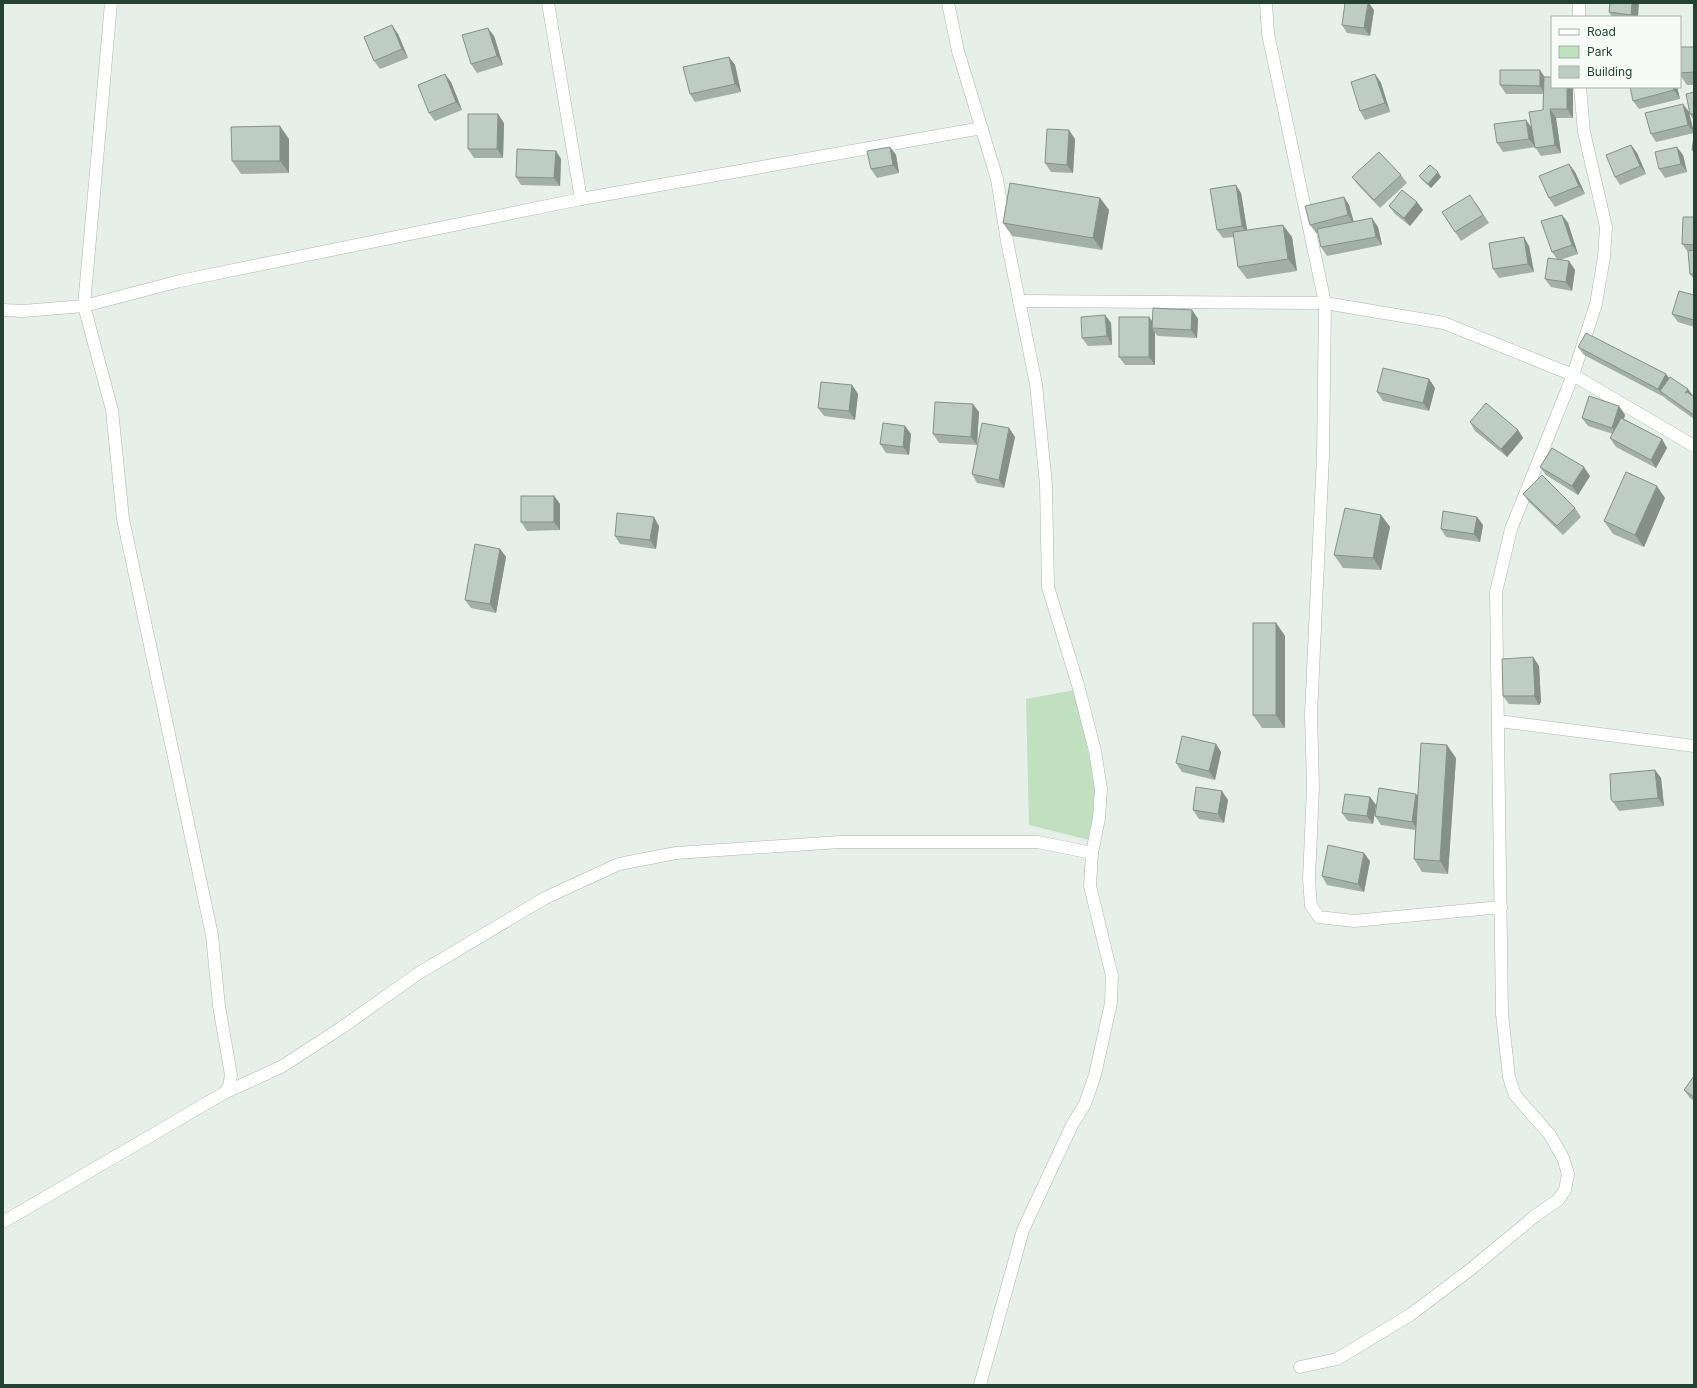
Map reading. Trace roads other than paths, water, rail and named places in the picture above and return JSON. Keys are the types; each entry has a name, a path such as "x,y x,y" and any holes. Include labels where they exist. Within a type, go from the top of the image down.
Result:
{"street":[{"path":"111,3 84,306 112,410 123,519 212,935 219,1006 231,1075 229,1086 224,1093"},
{"path":"548,3 581,199"},
{"path":"948,3 958,51 997,179 1007,241 1036,384 1046,485 1048,587 1078,685 1095,751 1101,789 1099,818 1092,853 1090,886 1112,976 1111,1003 1095,1075 1085,1104 1072,1125 1024,1230 980,1385"},
{"path":"1266,3 1268,34 1325,303 1323,454 1314,616 1311,714 1313,787 1308,879 1311,906 1319,917 1354,921 1501,907"},
{"path":"1579,3 1579,16"},
{"path":"1300,1367 1337,1359 1410,1315 1471,1269 1535,1216 1558,1200 1565,1190 1568,1174 1563,1158 1550,1135 1515,1095 1509,1077 1502,1014 1496,592 1511,529 1573,375 1596,304 1604,257 1606,227 1584,132 1580,88"},
{"path":"3,310 22,311 84,306 180,281 581,199 982,128"},
{"path":"1019,301 1325,303 1444,323 1573,375 1694,446"},
{"path":"1499,721 1694,746"},
{"path":"3,1222 224,1093 281,1067 341,1028 419,973 545,898 619,864 676,853 840,842 1038,842 1092,853"}]}
